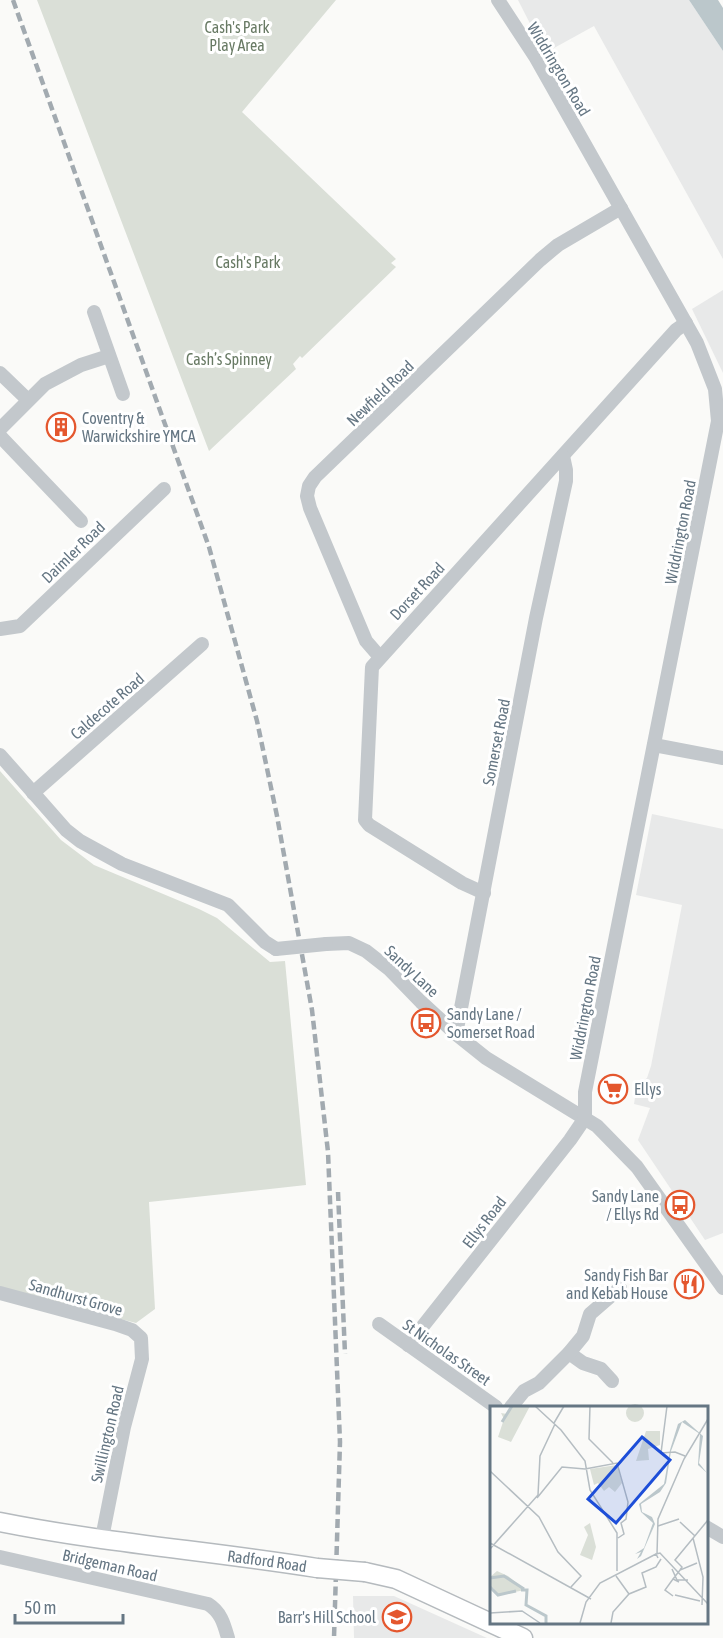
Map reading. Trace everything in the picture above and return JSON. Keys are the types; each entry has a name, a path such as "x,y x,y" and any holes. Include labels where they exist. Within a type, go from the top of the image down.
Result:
{"main road":[{"name":"Radford Road","path":"0,1522 60,1534 317,1568 365,1572 396,1579 490,1623"},
{"name":"Radford Road","path":"491,1623 523,1638"}],"street":[{"name":"Widdrington Road","path":"498,0 536,58 686,323 704,359 716,396 718,421 717,462 654,745 585,1092 585,1118"},
{"name":"Newfield Road","path":"379,656 366,641 310,508 307,496 309,486 315,477 540,260 558,245 621,208"},
{"path":"94,312 123,394"},
{"name":"Dorset Road","path":"483,893 418,857 369,825 365,820 372,666 676,330 686,323"},
{"path":"0,429 45,384 58,376 109,356"},
{"path":"0,373 28,400"},
{"path":"0,436 81,521"},
{"name":"Somerset Road","path":"456,1034 536,618 566,481 563,456"},
{"name":"Daimler Road","path":"0,629 20,626 164,489"},
{"name":"Caldecote Road","path":"33,793 202,644"},
{"path":"654,745 723,758"},
{"name":"Sandy Lane","path":"0,755 66,830 80,841 122,864 228,905 276,950 349,943 366,951 389,969 456,1034 486,1058 597,1126 637,1167 723,1288"},
{"name":"Ellys Road","path":"408,1345 585,1118"},
{"path":"512,1406 524,1391 538,1383 569,1353 583,1336 591,1314 620,1288"},
{"name":"Sandhurst Grove","path":"0,1293 115,1324 132,1330 141,1338"},
{"name":"St Nicholas Street","path":"379,1323 495,1406"},
{"name":"Swillington Road","path":"102,1538 124,1427 142,1359 141,1338"},
{"path":"569,1353 583,1363 601,1369 612,1381"},
{"path":"708,1528 723,1537"},
{"name":"Bridgeman Road","path":"0,1557 208,1604 220,1615 228,1638"}],"shaded area":[{"path":"518,0 689,0 723,51 723,259 594,26 545,53"},
{"path":"689,0 718,0 723,8 723,51"},
{"path":"723,290 723,373 692,309"},
{"path":"652,814 723,829 723,1233 705,1240 638,1140 650,1108 634,1104 637,1085 647,1078 651,1066 682,905 636,895"},
{"name":"Barr's Hill School","path":"353,1596 394,1596 487,1638 354,1638"}],"green space":[{"name":"Cash's Park","path":"37,0 336,0 242,112 396,259 391,263 396,267 302,358 300,356 293,364 296,369 209,451"},
{"path":"0,771 61,840 94,865 217,918 270,962 285,961 306,1185 149,1202 155,1309 136,1323 0,1288"}],"railway":[{"path":"13,0 209,547 257,721 277,816 312,1010 328,1152 340,1442 334,1638"},
{"path":"338,1192 345,1354"}],"place":[{"name":"Coventry & Warwickshire YMCA","path":"61,427"},
{"name":"Sandy Lane / Somerset Road","path":"426,1023"},
{"name":"Ellys","path":"613,1089"},
{"name":"Sandy Lane / Ellys Rd","path":"680,1205"},
{"name":"Sandy Fish Bar and Kebab House","path":"689,1284"},
{"name":"Barr's Hill School","path":"397,1617"}],"park label":[{"name":"Cash's Park Play Area","path":"237,36"},
{"name":"Cash’s Spinney","path":"229,359"}]}
